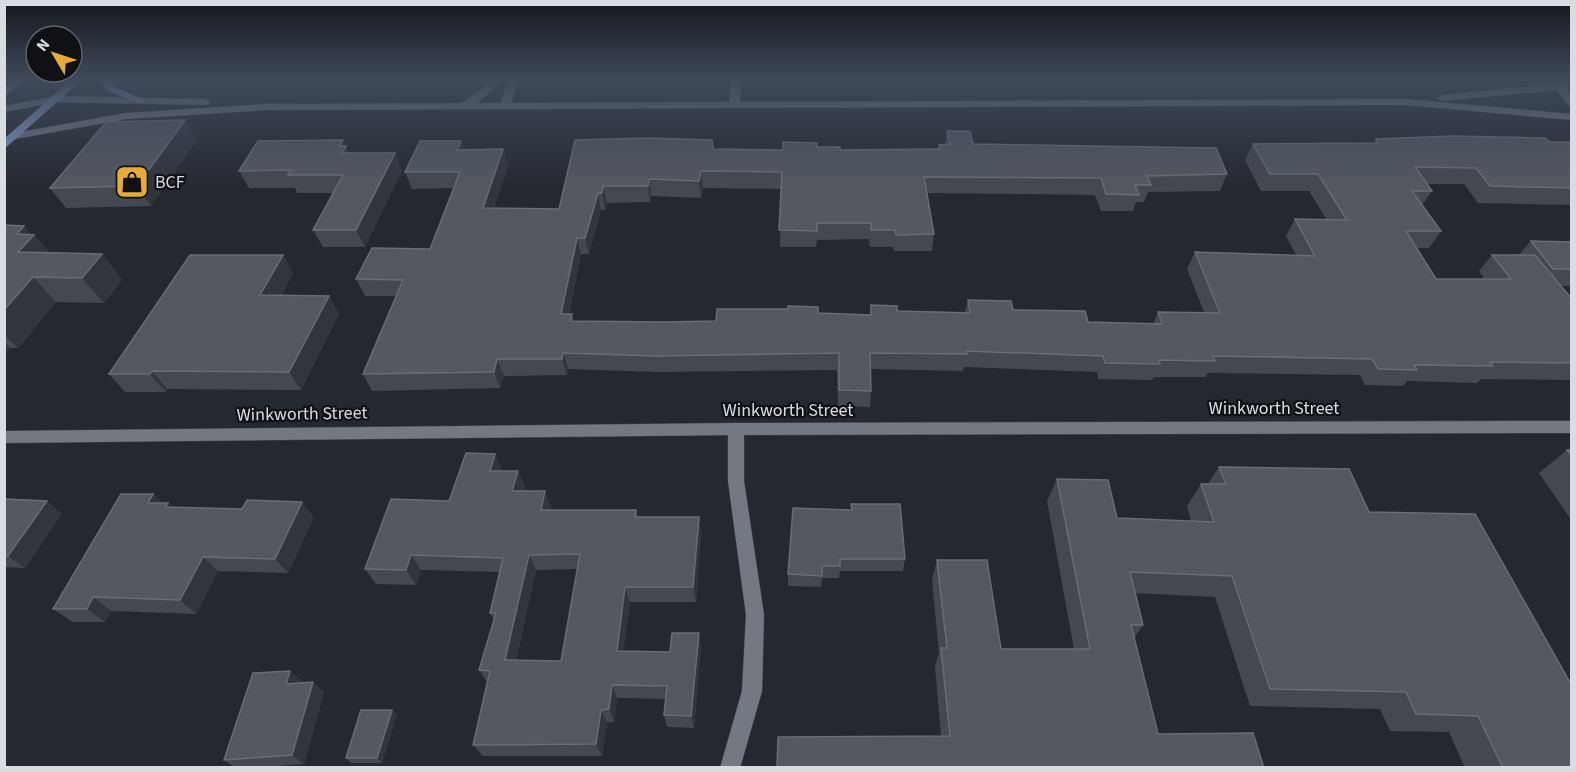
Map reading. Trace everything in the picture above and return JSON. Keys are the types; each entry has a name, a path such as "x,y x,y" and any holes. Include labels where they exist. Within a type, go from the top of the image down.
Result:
{"main road":[{"path":"4,146 38,115"}],"street":[{"path":"15,136 141,115"},
{"path":"1550,115 1572,117"},
{"name":"Winkworth Street","path":"4,437 736,429 1572,427"},
{"path":"730,768 752,691 756,615 736,481 736,429"}],"building":[{"path":"185,120 137,186 50,188 106,122"},
{"path":"947,131 970,131 973,144 1216,148 1227,174 1147,176 1151,185 1135,185 1139,195 1106,194 1101,178 924,177 934,234 896,235 895,230 871,230 871,223 817,223 817,231 779,230 782,172 701,171 699,181 649,179 648,186 603,186 602,193 598,193 585,238 577,238 561,314 572,314 570,321 664,322 716,321 717,309 788,309 788,306 818,307 818,313 871,315 871,305 897,306 897,311 970,313 968,300 1011,301 1013,310 1085,311 1088,322 1162,324 1158,312 1220,313 1195,252 1315,256 1295,219 1347,220 1318,174 1270,174 1253,144 1378,143 1376,139 1452,136 1545,138 1550,142 1572,142 1572,188 1490,186 1476,168 1415,167 1432,191 1412,191 1441,231 1406,231 1436,279 1511,279 1492,255 1535,255 1572,299 1572,363 1490,362 1493,366 1414,365 1417,370 1378,369 1372,359 1213,356 1215,361 1159,360 1160,364 1105,363 1103,356 966,351 967,354 870,353 871,391 839,390 839,353 655,356 563,353 562,359 497,359 494,372 363,374 403,280 356,279 372,248 430,249 460,172 405,172 420,141 461,141 457,150 503,149 483,208 559,209 575,140 648,138 712,140 713,149 783,150 783,142 817,143 817,147 840,147 840,150 940,149 939,145 950,144"},
{"path":"343,140 339,146 346,146 342,153 395,153 356,230 313,230 343,175 288,175 291,170 239,171 258,141"},
{"path":"4,225 24,226 17,234 34,235 18,252 102,254 82,278 33,277 4,310"},
{"path":"1531,241 1572,242 1572,269 1553,269"},
{"path":"190,255 283,255 260,295 329,296 289,372 152,371 150,374 109,374"},
{"path":"466,453 495,454 490,471 518,471 512,491 545,491 541,510 636,510 635,517 699,517 693,587 625,587 617,651 670,652 672,633 699,633 691,716 664,715 667,686 612,685 609,709 601,710 596,744 473,745 490,671 479,670 496,613 490,613 503,558 411,555 406,570 365,569 391,499 449,501","holes":["580,554 561,661 505,660 529,555"]},
{"path":"1219,467 1349,469 1369,512 1475,514 1572,686 1572,768 1503,768 1478,716 1416,714 1406,692 1270,689 1232,576 1130,572 1143,625 1131,625 1158,734 1253,733 1264,768 777,768 778,737 950,736 941,648 947,648 937,560 987,560 1001,649 1090,649 1057,479 1108,480 1117,518 1214,522 1201,484 1226,484"},
{"path":"121,494 153,494 148,503 168,503 165,507 242,509 247,500 302,502 275,559 203,557 180,600 93,597 87,609 53,609"},
{"path":"4,499 47,501 8,556 4,555"},
{"path":"851,504 900,504 905,559 840,559 840,566 822,566 822,576 788,574 793,508 852,510"},
{"path":"290,671 286,684 313,682 292,755 224,760 253,673"},
{"path":"361,710 392,710 377,758 346,758"}],"place":[{"name":"BCF","path":"132,182"}]}
